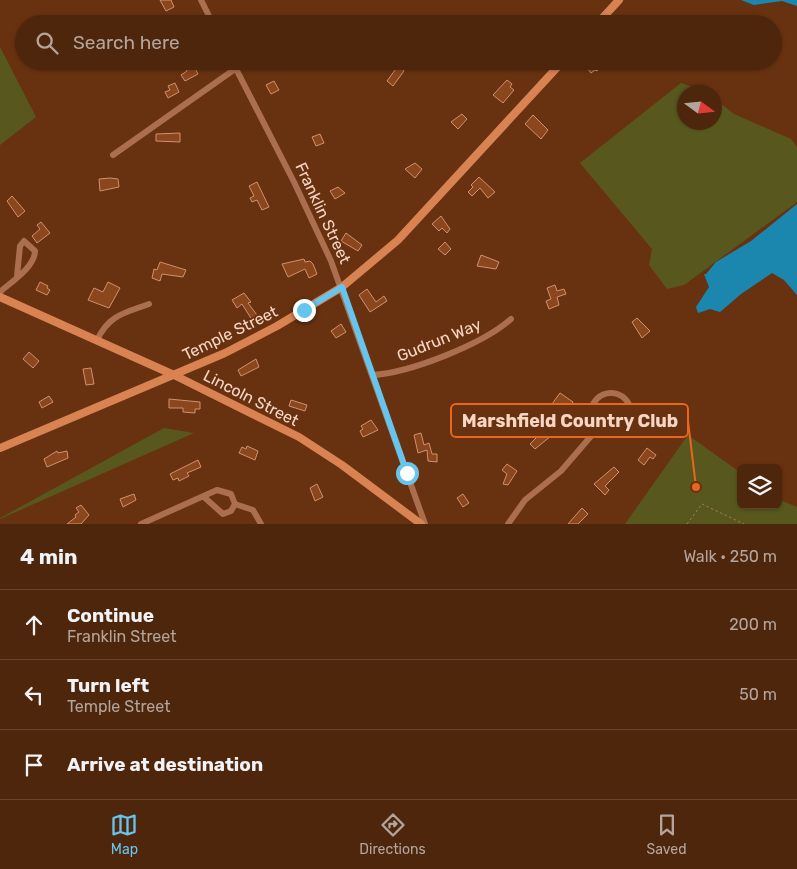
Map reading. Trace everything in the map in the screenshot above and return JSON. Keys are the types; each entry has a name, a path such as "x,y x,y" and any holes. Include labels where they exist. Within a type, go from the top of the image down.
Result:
{"main road":[{"path":"605,15 618,0"},
{"name":"Temple Street","path":"0,448 238,347 342,287 398,240 555,70"},
{"name":"Lincoln Street","path":"0,297 174,375 310,444 363,480 421,524"}],"street":[{"path":"201,0 208,15"},
{"path":"113,155 234,70"},
{"name":"Franklin Street","path":"236,70 294,182 342,287 425,524"},
{"path":"0,292 17,276 35,257 35,251 24,241 20,246 17,276"},
{"path":"97,340 104,326 113,319 149,304"},
{"name":"Gudrun Way","path":"372,375 399,371 447,353 490,335 511,319"},
{"path":"609,393 623,397 628,403 631,412 625,427 610,433 598,428 592,417 592,408 596,401 609,393"},
{"path":"508,524 525,500 561,471 598,428"},
{"path":"140,524 217,490 225,491 234,497 235,504 230,511 223,514 204,497"},
{"path":"235,504 253,510 261,524"}],"path":[{"path":"687,524 702,504 744,524"}],"shaded area":[{"path":"0,47 36,117 0,145"},
{"path":"677,86 677,130 722,130 722,105 734,114 791,139 797,147 797,202 684,285 667,289 649,265 652,249 580,163"},
{"path":"164,428 194,433 0,519 0,518"},
{"path":"688,435 737,470 737,509 782,509 782,501 797,507 797,524 625,524"}],"water":[{"path":"741,0 797,0 797,6 782,1 754,5"},
{"path":"797,204 797,295 784,280 772,273 741,294 720,312 710,309 698,313 696,307 709,287 704,274 716,262 751,241"}],"building":[{"path":"160,0 171,0 174,7 166,11"},
{"path":"196,70 198,74 185,81 181,75 187,71"},
{"path":"395,70 404,71 393,86 387,81"},
{"path":"507,80 512,84 510,87 514,90 503,103 493,95"},
{"path":"274,81 279,90 271,94 266,85"},
{"path":"175,83 179,92 168,98 165,92 170,90 168,86"},
{"path":"462,114 467,119 458,129 451,122"},
{"path":"533,115 548,130 541,139 525,124"},
{"path":"180,133 180,142 156,141 156,134"},
{"path":"320,134 324,143 316,146 312,137"},
{"path":"415,163 422,169 415,178 405,169"},
{"path":"479,177 495,192 488,198 480,188 472,196 468,192 473,187 471,185"},
{"path":"99,179 118,179 119,187 100,191"},
{"path":"257,182 269,207 262,210 257,200 252,202 250,198 254,196 249,186"},
{"path":"338,187 345,193 335,199 330,191"},
{"path":"12,196 25,211 18,217 7,201"},
{"path":"441,216 450,229 447,233 442,228 439,231 432,224"},
{"path":"41,222 50,233 37,243 32,236 40,229 37,225"},
{"path":"346,233 362,245 358,251 341,241"},
{"path":"445,242 451,249 445,255 438,249"},
{"path":"481,255 499,262 496,269 477,266"},
{"path":"304,259 305,262 310,261 313,264 317,274 309,278 305,269 288,277 282,264"},
{"path":"160,262 186,270 183,277 162,274 160,281 152,278 154,269 157,270"},
{"path":"40,282 48,286 47,288 50,290 47,295 36,290"},
{"path":"108,282 120,288 109,308 88,300 94,288 103,292"},
{"path":"555,285 557,291 564,289 566,294 557,297 559,305 549,309 546,301 551,299 547,288"},
{"path":"367,289 376,302 384,296 387,301 370,312 359,295"},
{"path":"244,293 251,302 248,303 260,319 254,323 242,304 237,308 232,300"},
{"path":"637,318 650,331 642,338 632,322"},
{"path":"341,324 346,332 336,338 331,331"},
{"path":"29,352 39,361 33,368 23,359"},
{"path":"256,359 259,367 241,376 238,370"},
{"path":"91,368 94,384 86,385 83,369"},
{"path":"560,393 573,402 566,413 552,404"},
{"path":"49,396 53,402 42,408 39,402"},
{"path":"169,399 200,402 200,409 195,409 195,413 183,412 183,408 169,408"},
{"path":"291,400 307,405 305,411 289,406"},
{"path":"371,420 378,430 363,437 360,431 363,429 361,426"},
{"path":"548,422 554,429 549,434 551,436 535,449 530,444 545,429 543,427"},
{"path":"421,433 424,445 429,443 432,454 437,454 437,462 428,461 427,450 418,453 414,435"},
{"path":"247,446 258,451 255,460 239,453 242,447 246,449"},
{"path":"647,448 656,455 653,459 650,457 644,465 638,460"},
{"path":"57,451 58,453 67,451 68,458 47,467 44,459"},
{"path":"198,460 201,467 187,473 189,476 179,481 178,478 173,480 170,474"},
{"path":"507,464 517,471 508,485 503,484 507,474 502,470"},
{"path":"614,467 619,472 605,486 609,490 605,495 594,484"},
{"path":"317,484 323,497 315,501 310,488"},
{"path":"134,494 136,500 123,507 120,499"},
{"path":"463,494 469,503 463,507 457,498"},
{"path":"81,505 89,515 81,524 67,524 76,517 75,515 79,512 76,508"},
{"path":"582,508 588,514 578,524 568,524"}],"place":[{"name":"Marshfield Country Club","path":"696,487"}],"route":[{"path":"304,310 342,287 407,473"}]}
